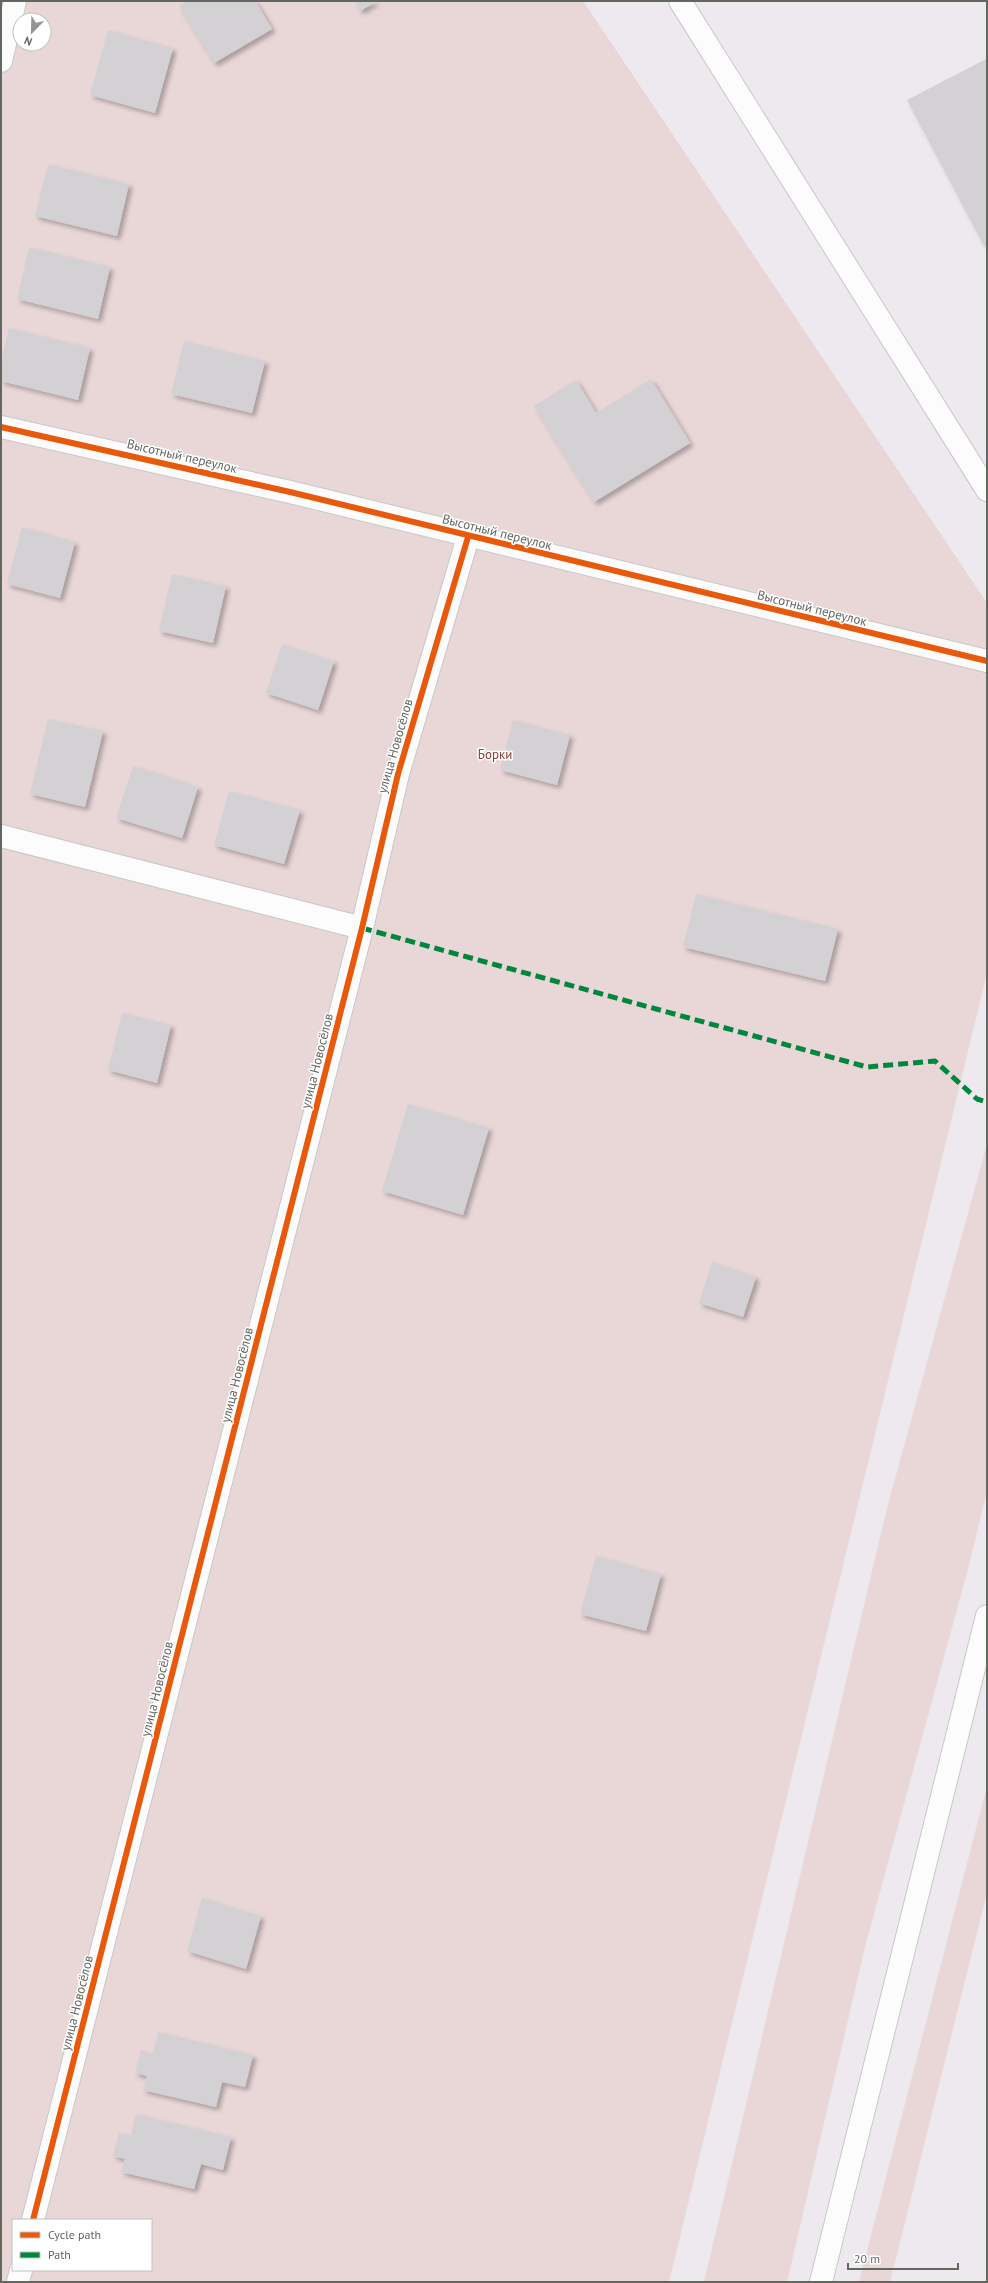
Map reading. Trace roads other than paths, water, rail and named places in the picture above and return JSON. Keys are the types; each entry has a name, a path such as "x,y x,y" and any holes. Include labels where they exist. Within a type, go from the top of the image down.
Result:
{"street":[{"path":"1,61 15,1"},
{"path":"680,1 987,490"},
{"name":"Высотный переулок","path":"1,427 290,492 468,537 987,661"},
{"name":"улица Новосёлов","path":"33,2219 362,928 398,774 468,537"},
{"path":"1,836 362,928"},
{"path":"821,2282 987,1616"},
{"path":"18,2282 21,2271"}],"park label":[{"name":"Борки","path":"495,754"}]}
